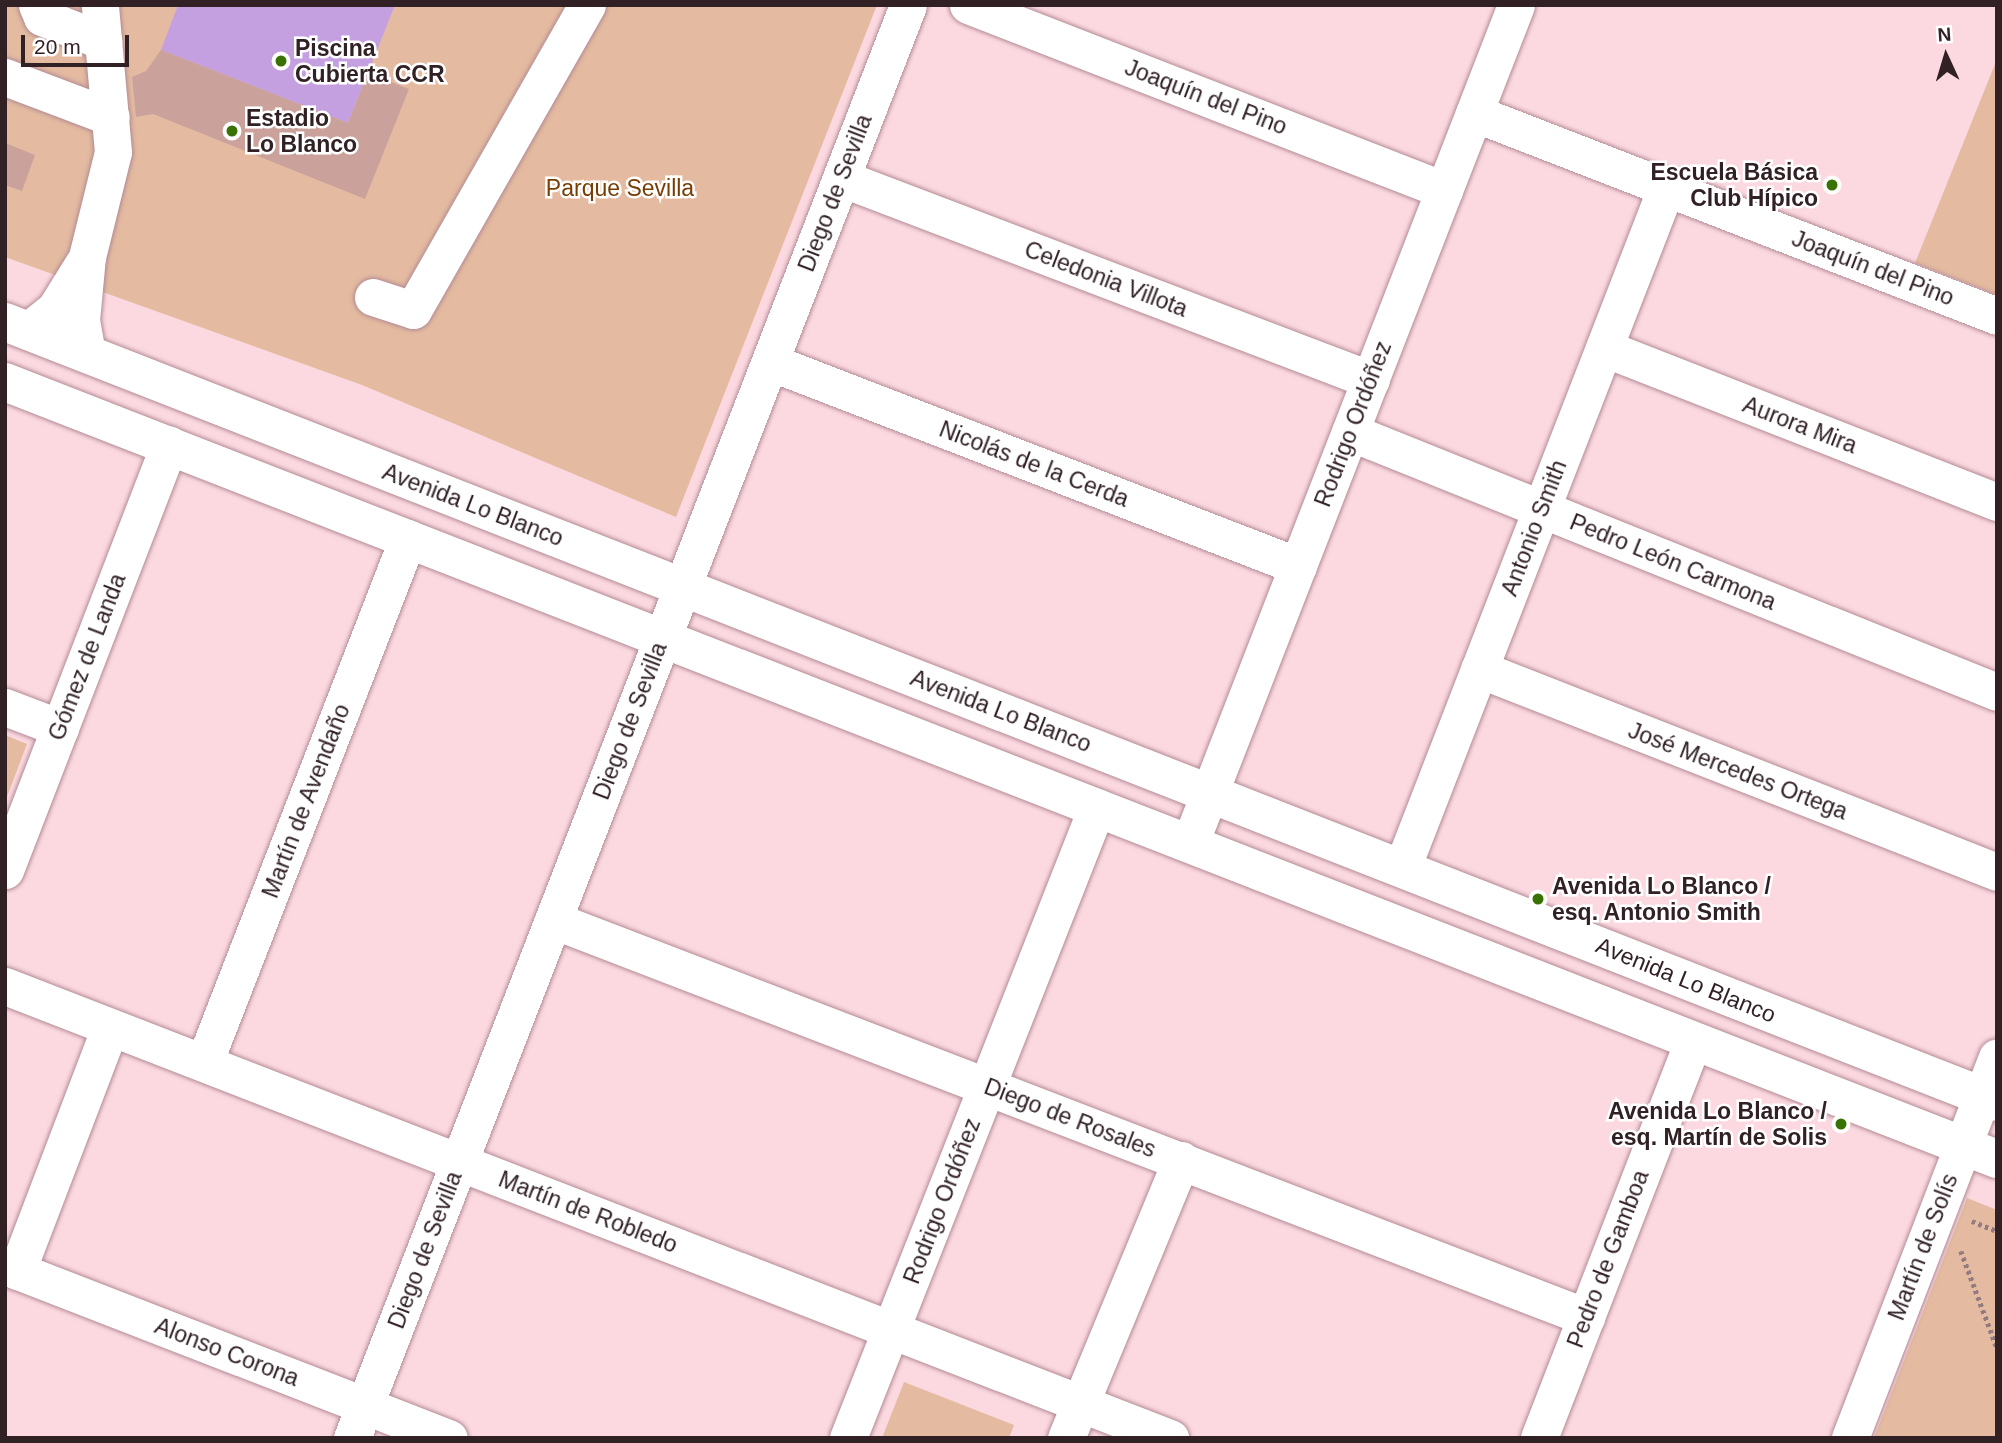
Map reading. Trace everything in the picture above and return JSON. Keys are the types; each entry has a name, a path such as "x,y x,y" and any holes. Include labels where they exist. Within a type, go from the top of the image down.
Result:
{"main road":[{"name":"Avenida Lo Blanco","path":"17,326 1989,1099"},
{"path":"5,382 1980,1152"}],"street":[{"path":"37,5 41,17 103,41"},
{"path":"88,354 80,320 87,257 106,192 113,152 100,5"},
{"path":"373,297 413,310 587,5"},
{"name":"Diego de Sevilla","path":"359,1422 908,5"},
{"name":"Joaquín del Pino","path":"968,5 1444,190"},
{"name":"Rodrigo Ordóñez","path":"1190,844 1514,6"},
{"path":"5,76 111,117"},
{"name":"Joaquín del Pino","path":"1474,113 1997,316"},
{"name":"Celedonia Villota","path":"841,178 1371,380"},
{"name":"Antonio Smith","path":"1402,868 1666,188"},
{"path":"17,326 55,309 87,257"},
{"name":"Aurora Mira","path":"1604,348 1997,502"},
{"name":"Nicolás de la Cerda","path":"770,362 1298,566"},
{"name":"Pedro León Carmona","path":"1350,432 1997,692"},
{"name":"Gómez de Landa","path":"5,870 169,444"},
{"name":"Martín de Avendaño","path":"204,1063 408,538"},
{"name":"José Mercedes Ortega","path":"1479,669 1997,872"},
{"path":"5,707 60,728"},
{"name":"Rodrigo Ordóñez","path":"848,1438 1097,807"},
{"name":"Diego de Rosales","path":"553,920 1586,1317"},
{"name":"Martín de Robledo","path":"5,986 1170,1438"},
{"path":"11,1269 110,1027"},
{"name":"Pedro de Gamboa","path":"1539,1438 1693,1041"},
{"name":"Martín de Solís","path":"1850,1438 1980,1152 1997,1057"},
{"path":"1066,1438 1181,1160"},
{"name":"Alonso Corona","path":"11,1269 359,1422 449,1438"}],"path":[{"path":"1960,1248 1997,1348"}],"green space":[{"name":"Parque Sevilla","path":"5,5 877,5 676,517 362,385 5,257"},
{"path":"1997,59 1997,295 1915,263"},
{"path":"5,735 27,744 5,802"},
{"path":"1967,1198 1997,1210 1997,1438 1874,1438"},
{"path":"904,1382 1014,1425 1009,1438 882,1438"}],"shaded area":[{"name":"Piscina Cubierta CCR","path":"178,5 395,5 348,123 161,50"}],"building":[{"path":"161,50 348,123 368,73 409,89 365,199 153,114 136,117 132,77 146,71"},
{"path":"5,143 35,155 22,191 5,185"}],"place":[{"name":"Piscina Cubierta CCR","path":"281,61"},
{"name":"Estadio Lo Blanco","path":"232,131"},
{"name":"Escuela Básica Club Hípico","path":"1832,185"},
{"name":"Avenida Lo Blanco / esq. Antonio Smith","path":"1538,899"},
{"name":"Avenida Lo Blanco / esq. Martín de Solis","path":"1841,1124"}]}
